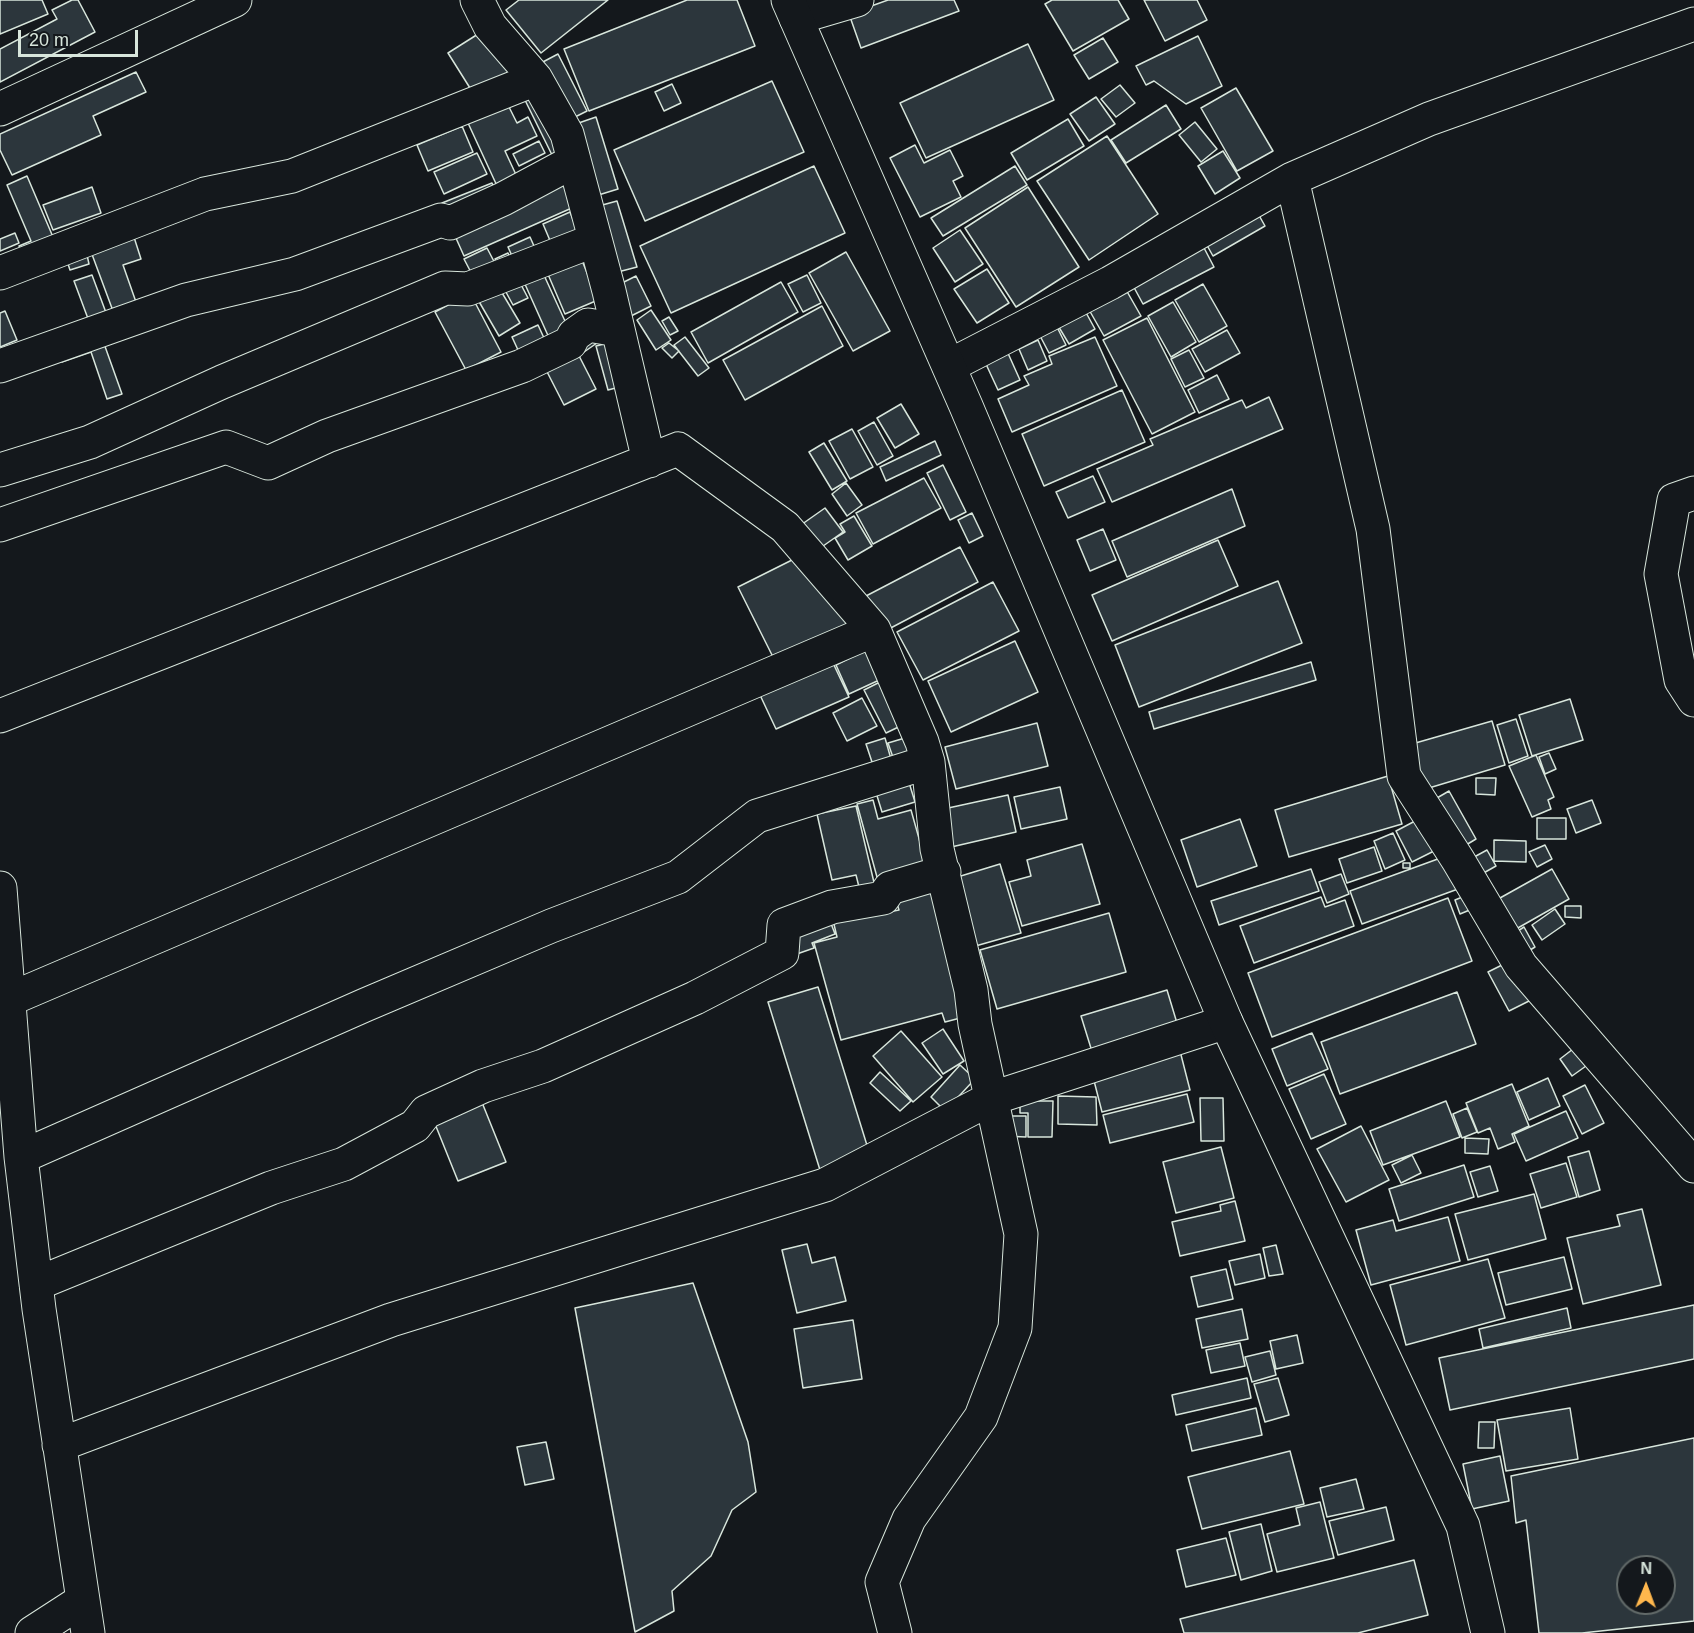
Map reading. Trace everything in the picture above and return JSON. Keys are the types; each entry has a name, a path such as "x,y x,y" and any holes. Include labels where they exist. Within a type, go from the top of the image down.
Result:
{"street":[{"path":"0,109 235,0"},
{"path":"477,0 490,26 536,79 567,134 649,461"},
{"path":"857,0 792,9 949,366 1226,1022 1463,1526 1488,1633"},
{"path":"949,366 1110,283 1292,179 1429,119 1694,24"},
{"path":"0,273 205,194 292,176 536,79"},
{"path":"0,366 186,300 295,274 441,220 450,224 574,161"},
{"path":"1292,179 1373,529 1404,776 1458,860 1521,966 1694,1166"},
{"path":"0,470 90,442 222,382 445,288 468,289 595,240"},
{"path":"0,525 226,447 268,463 327,436 522,366 570,344 574,335 588,325 618,330"},
{"path":"0,716 678,449 785,527 874,630 922,742 928,762 937,849 971,990 975,1024 990,1100 1021,1234 1015,1328 981,1417 909,1519 882,1582 895,1633"},
{"path":"1694,493 1674,500 1661,574 1681,680 1694,700"},
{"path":"8,999 874,630"},
{"path":"21,1157 365,1005 551,926 678,877 757,816 928,762"},
{"path":"36,1284 271,1188 344,1164 415,1126 426,1112 483,1086 543,1066 695,998 782,953 784,925 832,907 883,898 890,888 944,872"},
{"path":"0,888 8,999 8,1125 21,1157 36,1284 88,1633"},
{"path":"59,1445 391,1320 825,1185 990,1100 1226,1022"},
{"path":"32,1633 83,1600"}],"building":[{"path":"0,0 42,0 48,14 0,34"},
{"path":"72,0 78,0 95,32 0,82 0,49 57,19 52,10"},
{"path":"519,0 608,0 541,53 506,10"},
{"path":"687,0 737,0 755,46 589,111 564,49"},
{"path":"888,0 954,0 959,11 861,48 849,14"},
{"path":"1052,0 1118,0 1129,19 1073,51 1045,4"},
{"path":"1144,0 1197,0 1207,20 1165,41"},
{"path":"486,29 514,72 475,96 448,53"},
{"path":"1198,36 1222,86 1186,104 1154,81 1146,85 1136,66"},
{"path":"1103,38 1118,62 1089,79 1074,55"},
{"path":"1028,44 1054,100 926,158 900,103"},
{"path":"558,54 587,111 567,121 539,64"},
{"path":"136,72 146,92 93,116 101,135 12,175 0,150 0,134"},
{"path":"772,81 804,152 645,221 614,150"},
{"path":"672,84 681,103 664,111 655,92"},
{"path":"531,85 565,156 555,161 520,90"},
{"path":"1120,85 1135,103 1116,117 1101,99"},
{"path":"1236,88 1273,151 1237,171 1201,108"},
{"path":"1096,97 1115,124 1089,141 1070,114"},
{"path":"508,105 517,123 528,117 537,136 505,151 518,179 498,188 468,123"},
{"path":"1166,105 1181,129 1126,163 1111,140"},
{"path":"596,117 618,189 592,197 570,126"},
{"path":"1068,119 1084,146 1027,180 1011,153"},
{"path":"1195,122 1217,149 1201,162 1179,135"},
{"path":"462,126 473,152 428,171 417,145"},
{"path":"1107,136 1158,214 1089,260 1037,181"},
{"path":"539,141 545,153 519,166 513,154"},
{"path":"915,145 924,163 950,150 963,176 953,181 961,197 920,217 890,158"},
{"path":"1223,151 1240,178 1215,194 1198,166"},
{"path":"477,153 487,174 444,194 434,172"},
{"path":"814,166 845,233 671,313 640,246"},
{"path":"1015,166 1027,185 943,236 931,218"},
{"path":"27,176 56,244 24,257 19,246 31,241 7,185"},
{"path":"560,178 574,207 464,256 451,227"},
{"path":"492,183 499,200 449,220 442,203"},
{"path":"92,187 101,213 53,230 43,205"},
{"path":"1028,187 1079,267 1016,307 965,228"},
{"path":"617,201 637,267 614,273 595,207"},
{"path":"1256,210 1265,226 1213,256 1204,240"},
{"path":"570,212 581,240 554,250 543,224"},
{"path":"960,230 983,264 955,282 933,248"},
{"path":"15,233 19,243 0,251 0,239"},
{"path":"133,234 141,259 123,265 136,302 113,311 90,249"},
{"path":"530,237 538,255 516,265 508,247"},
{"path":"1202,244 1214,267 1143,304 1131,282"},
{"path":"487,248 499,271 476,282 464,259"},
{"path":"846,252 890,331 853,351 809,273"},
{"path":"508,253 515,268 502,273 495,259"},
{"path":"87,255 89,264 70,270 67,261"},
{"path":"581,258 598,300 565,314 547,272"},
{"path":"987,269 1009,303 977,323 954,289"},
{"path":"543,273 570,332 550,340 524,282"},
{"path":"92,275 108,318 90,324 74,281"},
{"path":"516,275 528,298 513,305 501,283"},
{"path":"807,275 821,303 803,312 788,284"},
{"path":"636,276 651,306 629,317 614,287"},
{"path":"495,281 520,323 499,336 474,293"},
{"path":"781,282 798,312 708,363 691,332"},
{"path":"1203,284 1227,326 1199,342 1175,300"},
{"path":"1125,288 1141,316 1104,336 1088,308"},
{"path":"470,293 501,352 466,370 435,312"},
{"path":"1173,302 1196,342 1171,357 1148,316"},
{"path":"822,306 843,346 745,400 723,360"},
{"path":"1084,309 1095,329 1069,344 1057,324"},
{"path":"651,310 671,340 656,350 637,320"},
{"path":"5,311 17,340 0,347 0,313"},
{"path":"669,317 678,331 670,335 662,321"},
{"path":"1147,318 1195,412 1152,434 1103,340"},
{"path":"1055,323 1066,345 1049,353 1038,332"},
{"path":"538,325 550,351 524,363 512,337"},
{"path":"1227,330 1240,353 1205,372 1192,349"},
{"path":"589,331 597,343 584,352 575,340"},
{"path":"685,337 709,368 698,376 674,345"},
{"path":"1095,337 1117,386 1012,432 998,399 1029,385 1024,376 1052,364 1049,356"},
{"path":"102,338 122,394 107,399 91,352 62,362 59,352"},
{"path":"1038,340 1047,361 1028,370 1019,349"},
{"path":"616,341 627,385 608,390 596,346"},
{"path":"669,343 679,351 672,358 662,348"},
{"path":"574,346 596,389 564,405 542,362"},
{"path":"1189,350 1204,378 1185,387 1171,359"},
{"path":"1007,351 1020,380 998,390 985,362"},
{"path":"1217,375 1229,399 1199,413 1188,390"},
{"path":"1122,390 1145,442 1044,486 1022,434"},
{"path":"1269,397 1283,429 1112,502 1097,469 1153,445 1150,439 1242,400 1246,408"},
{"path":"901,404 919,434 895,448 877,418"},
{"path":"874,422 893,456 877,465 858,431"},
{"path":"852,429 873,467 850,479 829,441"},
{"path":"935,441 941,455 886,481 880,467"},
{"path":"824,443 847,481 832,490 809,452"},
{"path":"943,465 966,512 950,520 927,473"},
{"path":"1093,476 1105,502 1068,518 1056,492"},
{"path":"924,478 941,508 873,544 856,513"},
{"path":"846,483 862,505 847,516 832,494"},
{"path":"1232,489 1245,526 1127,577 1112,541"},
{"path":"825,508 843,532 816,551 798,527"},
{"path":"972,513 983,536 969,543 958,520"},
{"path":"854,516 872,546 848,560 835,538 845,532 840,524"},
{"path":"1103,529 1116,560 1090,571 1077,540"},
{"path":"1218,540 1238,586 1112,641 1092,595"},
{"path":"960,547 978,582 885,631 866,596"},
{"path":"802,555 855,626 777,665 738,587"},
{"path":"1278,581 1302,643 1139,707 1115,645"},
{"path":"993,582 1019,631 923,680 897,632"},
{"path":"1015,641 1038,692 951,732 928,681"},
{"path":"874,646 888,676 849,694 836,665"},
{"path":"1311,662 1316,680 1154,729 1149,712"},
{"path":"833,663 849,697 776,729 760,695"},
{"path":"890,677 911,721 886,733 864,690"},
{"path":"862,698 877,726 847,741 833,713"},
{"path":"1570,699 1583,740 1532,756 1519,715"},
{"path":"1516,719 1528,756 1509,763 1497,725"},
{"path":"1492,721 1505,765 1419,791 1405,746"},
{"path":"1037,723 1048,766 956,789 945,747"},
{"path":"915,735 923,758 896,766 888,743"},
{"path":"885,738 891,759 873,765 866,744"},
{"path":"1549,753 1556,769 1545,774 1539,757"},
{"path":"1536,755 1554,797 1548,800 1551,809 1532,817 1509,766"},
{"path":"907,776 915,802 882,812 874,786"},
{"path":"1388,776 1402,824 1289,857 1275,810"},
{"path":"1476,778 1496,778 1495,795 1476,794"},
{"path":"1060,787 1067,819 1021,829 1014,797"},
{"path":"1449,791 1476,839 1456,851 1430,802"},
{"path":"1008,795 1016,832 947,848 939,810"},
{"path":"873,800 878,819 911,810 929,874 880,888 857,804"},
{"path":"1592,800 1601,823 1576,833 1567,809"},
{"path":"856,806 876,891 861,895 856,875 832,880 817,814"},
{"path":"1537,818 1566,818 1566,839 1537,839"},
{"path":"1240,819 1257,866 1197,887 1181,840"},
{"path":"1417,820 1434,851 1412,862 1396,831"},
{"path":"1393,833 1405,860 1385,869 1374,841"},
{"path":"1494,840 1526,841 1526,862 1494,861"},
{"path":"1082,844 1100,904 1022,926 1009,882 1031,876 1027,860"},
{"path":"1545,845 1552,859 1537,867 1529,852"},
{"path":"1374,847 1382,871 1347,883 1339,859"},
{"path":"1487,850 1496,866 1473,879 1465,862"},
{"path":"1446,856 1458,889 1362,924 1350,891"},
{"path":"1403,863 1410,863 1410,868 1403,868"},
{"path":"1000,864 1021,933 972,947 951,879"},
{"path":"1311,869 1319,891 1219,925 1211,901"},
{"path":"1552,869 1569,899 1509,933 1491,903"},
{"path":"1341,874 1349,894 1327,903 1319,882"},
{"path":"932,881 968,1016 945,1022 942,1013 841,1040 814,943 837,937 832,916 899,910 893,891"},
{"path":"1472,893 1477,907 1460,914 1455,900"},
{"path":"1321,897 1325,907 1345,900 1354,926 1254,963 1240,926"},
{"path":"1448,898 1472,961 1272,1037 1248,973"},
{"path":"1565,906 1581,906 1581,918 1565,917"},
{"path":"1555,909 1565,924 1542,940 1532,925"},
{"path":"827,913 835,934 812,943 814,948 794,955 785,928"},
{"path":"1109,913 1126,972 997,1009 980,950"},
{"path":"1524,927 1535,947 1519,957 1507,938"},
{"path":"1510,961 1531,1000 1509,1011 1488,972"},
{"path":"818,987 870,1155 820,1170 768,1002"},
{"path":"1167,990 1180,1033 1094,1058 1081,1016"},
{"path":"1457,992 1476,1044 1340,1094 1321,1042"},
{"path":"943,1029 964,1061 943,1074 922,1043"},
{"path":"901,1031 942,1077 913,1102 873,1056"},
{"path":"1312,1033 1328,1069 1287,1086 1272,1049"},
{"path":"1179,1047 1190,1090 1102,1112 1091,1069"},
{"path":"1573,1049 1586,1066 1572,1076 1560,1059"},
{"path":"960,1065 975,1079 945,1111 931,1097"},
{"path":"880,1072 911,1101 900,1111 870,1083"},
{"path":"1324,1074 1346,1124 1311,1139 1289,1089"},
{"path":"1548,1078 1560,1106 1529,1120 1517,1092"},
{"path":"1512,1084 1529,1126 1512,1134 1515,1142 1498,1149 1490,1128 1478,1133 1466,1103"},
{"path":"1585,1085 1604,1123 1582,1134 1563,1096"},
{"path":"1187,1094 1194,1122 1110,1143 1103,1115"},
{"path":"479,1095 506,1162 458,1181 431,1114"},
{"path":"1058,1096 1096,1097 1097,1125 1058,1124"},
{"path":"1200,1098 1223,1098 1224,1141 1201,1141"},
{"path":"1020,1101 1053,1101 1052,1137 1028,1137 1028,1113 1020,1113"},
{"path":"1446,1101 1460,1137 1383,1165 1370,1131"},
{"path":"1467,1108 1477,1132 1462,1138 1453,1114"},
{"path":"1566,1111 1578,1138 1526,1161 1514,1134"},
{"path":"1004,1116 1026,1116 1026,1137 1003,1136"},
{"path":"1361,1126 1389,1180 1346,1202 1317,1149"},
{"path":"1465,1138 1489,1139 1488,1154 1465,1153"},
{"path":"1221,1147 1234,1198 1176,1213 1163,1162"},
{"path":"1589,1151 1600,1190 1579,1197 1568,1157"},
{"path":"1412,1155 1421,1173 1401,1183 1392,1165"},
{"path":"1566,1163 1577,1197 1541,1208 1530,1174"},
{"path":"1464,1165 1474,1197 1399,1221 1389,1189"},
{"path":"1490,1166 1498,1191 1478,1197 1470,1172"},
{"path":"1534,1194 1546,1239 1468,1260 1455,1214"},
{"path":"1235,1201 1245,1241 1180,1256 1172,1222 1221,1211 1220,1205"},
{"path":"1642,1209 1661,1285 1583,1304 1567,1238 1620,1226 1617,1215"},
{"path":"1448,1217 1460,1261 1371,1285 1356,1230 1393,1220 1396,1231"},
{"path":"807,1244 812,1263 835,1257 846,1301 797,1313 782,1250"},
{"path":"1276,1245 1283,1274 1269,1276 1263,1248"},
{"path":"1260,1254 1265,1278 1235,1285 1229,1261"},
{"path":"1564,1257 1572,1289 1506,1305 1498,1273"},
{"path":"1488,1259 1505,1318 1406,1345 1390,1285"},
{"path":"1226,1269 1233,1299 1198,1307 1191,1277"},
{"path":"693,1283 748,1442 756,1492 732,1510 711,1556 672,1591 674,1611 635,1632 575,1308"},
{"path":"1694,1305 1694,1359 1450,1410 1439,1358"},
{"path":"1567,1308 1571,1328 1483,1348 1479,1329"},
{"path":"1242,1309 1248,1339 1202,1348 1196,1319"},
{"path":"853,1320 862,1379 803,1388 794,1329"},
{"path":"1297,1335 1303,1363 1276,1369 1270,1341"},
{"path":"1240,1343 1245,1366 1211,1373 1206,1350"},
{"path":"1270,1351 1276,1375 1252,1382 1245,1357"},
{"path":"1247,1378 1251,1398 1176,1415 1172,1395"},
{"path":"1278,1378 1289,1415 1265,1422 1254,1384"},
{"path":"1256,1408 1262,1435 1192,1451 1186,1425"},
{"path":"1570,1408 1578,1459 1506,1471 1497,1420"},
{"path":"1479,1422 1495,1422 1494,1448 1478,1448"},
{"path":"1694,1438 1694,1621 1582,1633 1539,1633 1526,1520 1516,1523 1511,1476"},
{"path":"546,1442 554,1479 525,1485 517,1447"},
{"path":"1290,1451 1304,1504 1202,1529 1188,1477"},
{"path":"1500,1456 1509,1501 1472,1509 1463,1464"},
{"path":"1356,1479 1364,1509 1327,1517 1320,1488"},
{"path":"1320,1502 1334,1558 1277,1572 1267,1534 1300,1525 1296,1508"},
{"path":"1386,1507 1394,1540 1338,1555 1329,1521"},
{"path":"1261,1524 1272,1571 1241,1580 1229,1532"},
{"path":"1226,1538 1236,1575 1186,1587 1177,1550"},
{"path":"1414,1560 1428,1615 1358,1633 1184,1633 1180,1619"}]}
